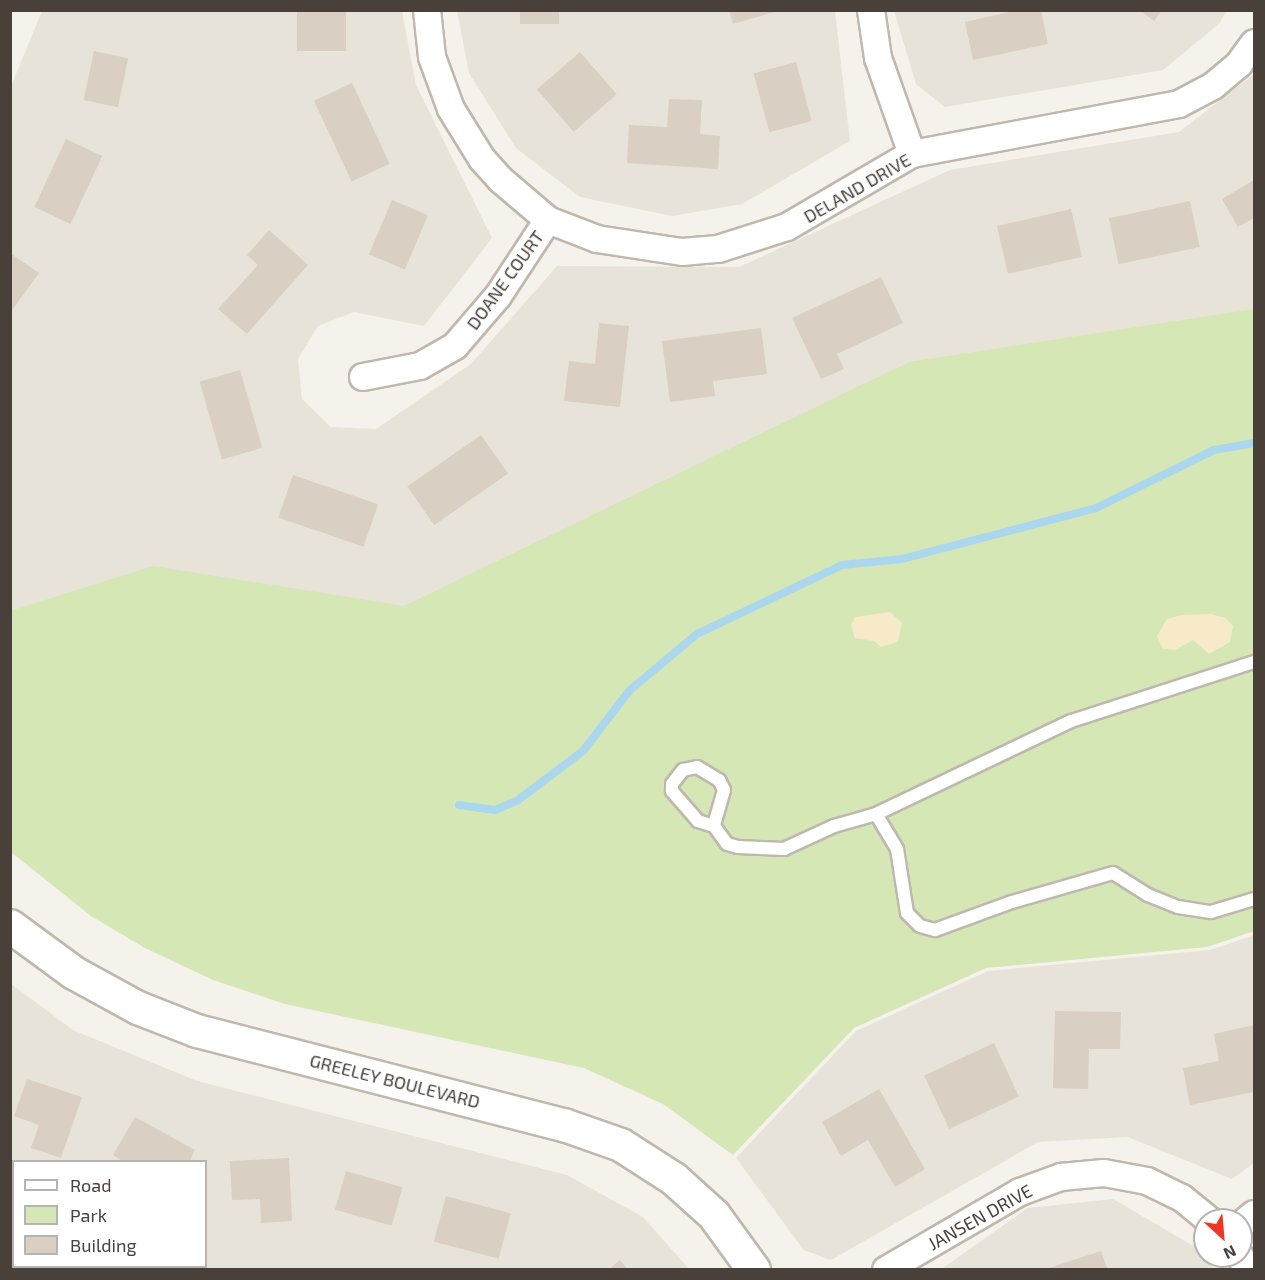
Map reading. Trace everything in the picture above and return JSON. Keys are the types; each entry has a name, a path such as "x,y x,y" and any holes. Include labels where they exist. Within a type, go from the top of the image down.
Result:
{"street":[{"name":"DELAND DRIVE","path":"427,10 439,81 465,135 501,180 548,220 597,239 634,247 682,252 718,249 787,228 912,154 1179,104 1213,86 1239,64 1254,43"},
{"path":"872,10 878,58 912,154"},
{"name":"DOANE COURT","path":"363,377 420,366 455,346 498,297 548,220"},
{"name":"GREELEY BOULEVARD","path":"10,926 74,973 138,1008 197,1031 564,1125 621,1145 674,1179 714,1215 754,1269"},
{"name":"JANSEN DRIVE","path":"886,1269 1020,1192 1060,1177 1104,1173 1147,1181 1182,1198 1194,1208"}],"lane":[{"path":"714,826 724,790 719,780 697,767 683,770 672,783 672,791 698,820 714,826 727,844 769,851 798,845 834,826 876,814 1071,721 1254,662"},
{"path":"876,814 897,849 907,914 920,926 935,930 1012,902 1113,873 1148,895 1178,907 1211,912 1254,899"}],"shaded area":[{"path":"42,11 402,11 416,85 492,238 424,326 354,312 318,326 298,359 302,399 331,427 376,429 471,364 557,266 739,267 950,170 1179,132 1254,74 1254,312 406,608 11,614 11,86"},
{"path":"457,11 835,11 850,141 742,204 672,216 580,197 516,148 469,73"},
{"path":"894,11 1226,11 1220,23 1163,70 945,107 916,84"},
{"path":"1254,935 1254,1163 1232,1179 1128,1137 1038,1142 831,1260 804,1250 736,1158 856,1031 988,971 1210,950"},
{"path":"10,983 73,1030 197,1081 567,1175 643,1217 689,1269 11,1269"},
{"path":"1113,1199 1193,1246 1193,1268 1213,1269 940,1270 1028,1208"}],"green space":[{"path":"1254,309 1254,931 1207,947 986,968 854,1028 733,1155 663,1104 584,1068 285,1004 213,980 145,948 91,916 11,852 10,611 153,566 404,606 909,362"}],"sand":[{"path":"890,612 902,623 898,642 881,647 874,641 855,638 851,625 855,617"},
{"path":"1211,614 1225,618 1233,626 1230,642 1209,654 1193,640 1175,650 1163,649 1157,636 1167,619 1181,615"}],"building":[{"path":"297,10 346,10 346,51 297,51"},
{"path":"520,10 559,10 559,24 520,24"},
{"path":"729,10 778,10 778,11 733,24"},
{"path":"1018,10 1041,10 1048,44 973,60 965,22"},
{"path":"1140,10 1162,10 1154,21"},
{"path":"94,51 128,58 118,107 84,100"},
{"path":"580,52 617,94 574,132 537,89"},
{"path":"796,62 812,121 769,132 753,73"},
{"path":"352,83 390,164 352,181 314,101"},
{"path":"669,99 702,100 700,134 720,136 718,169 627,163 629,125 667,127"},
{"path":"66,139 102,156 71,224 34,207"},
{"path":"1254,180 1254,218 1238,227 1222,199"},
{"path":"392,200 428,215 405,270 369,254"},
{"path":"1190,201 1200,247 1119,264 1109,218"},
{"path":"1071,209 1082,257 1008,274 997,226"},
{"path":"269,230 308,265 247,334 218,309 258,265 247,255"},
{"path":"10,253 39,273 10,313"},
{"path":"881,277 903,323 837,354 844,369 821,379 792,318"},
{"path":"599,323 629,326 620,407 564,401 569,361 595,364"},
{"path":"761,328 767,374 713,381 715,396 670,402 662,341"},
{"path":"240,370 262,448 222,459 200,382"},
{"path":"481,435 508,474 434,525 407,487"},
{"path":"293,475 378,504 363,547 278,518"},
{"path":"1055,1011 1121,1012 1120,1049 1089,1049 1088,1089 1053,1088"},
{"path":"1254,1025 1254,1092 1190,1105 1183,1068 1219,1061 1214,1034"},
{"path":"994,1043 1019,1096 949,1129 924,1076"},
{"path":"27,1079 82,1097 61,1158 31,1148 39,1125 14,1116"},
{"path":"879,1089 925,1169 895,1187 868,1140 841,1156 822,1122"},
{"path":"135,1117 195,1150 190,1160 121,1160 113,1155"},
{"path":"289,1158 292,1221 261,1223 260,1199 232,1200 230,1161"},
{"path":"346,1171 403,1187 392,1226 335,1209"},
{"path":"446,1196 511,1213 499,1259 434,1241"},
{"path":"1101,1251 1108,1270 1046,1270 1046,1269"},
{"path":"620,1260 628,1270 608,1270"}],"waterway":[{"path":"459,805 495,810 518,800 583,751 629,691 697,634 842,565 902,559 1096,508 1214,450 1254,443"}]}
